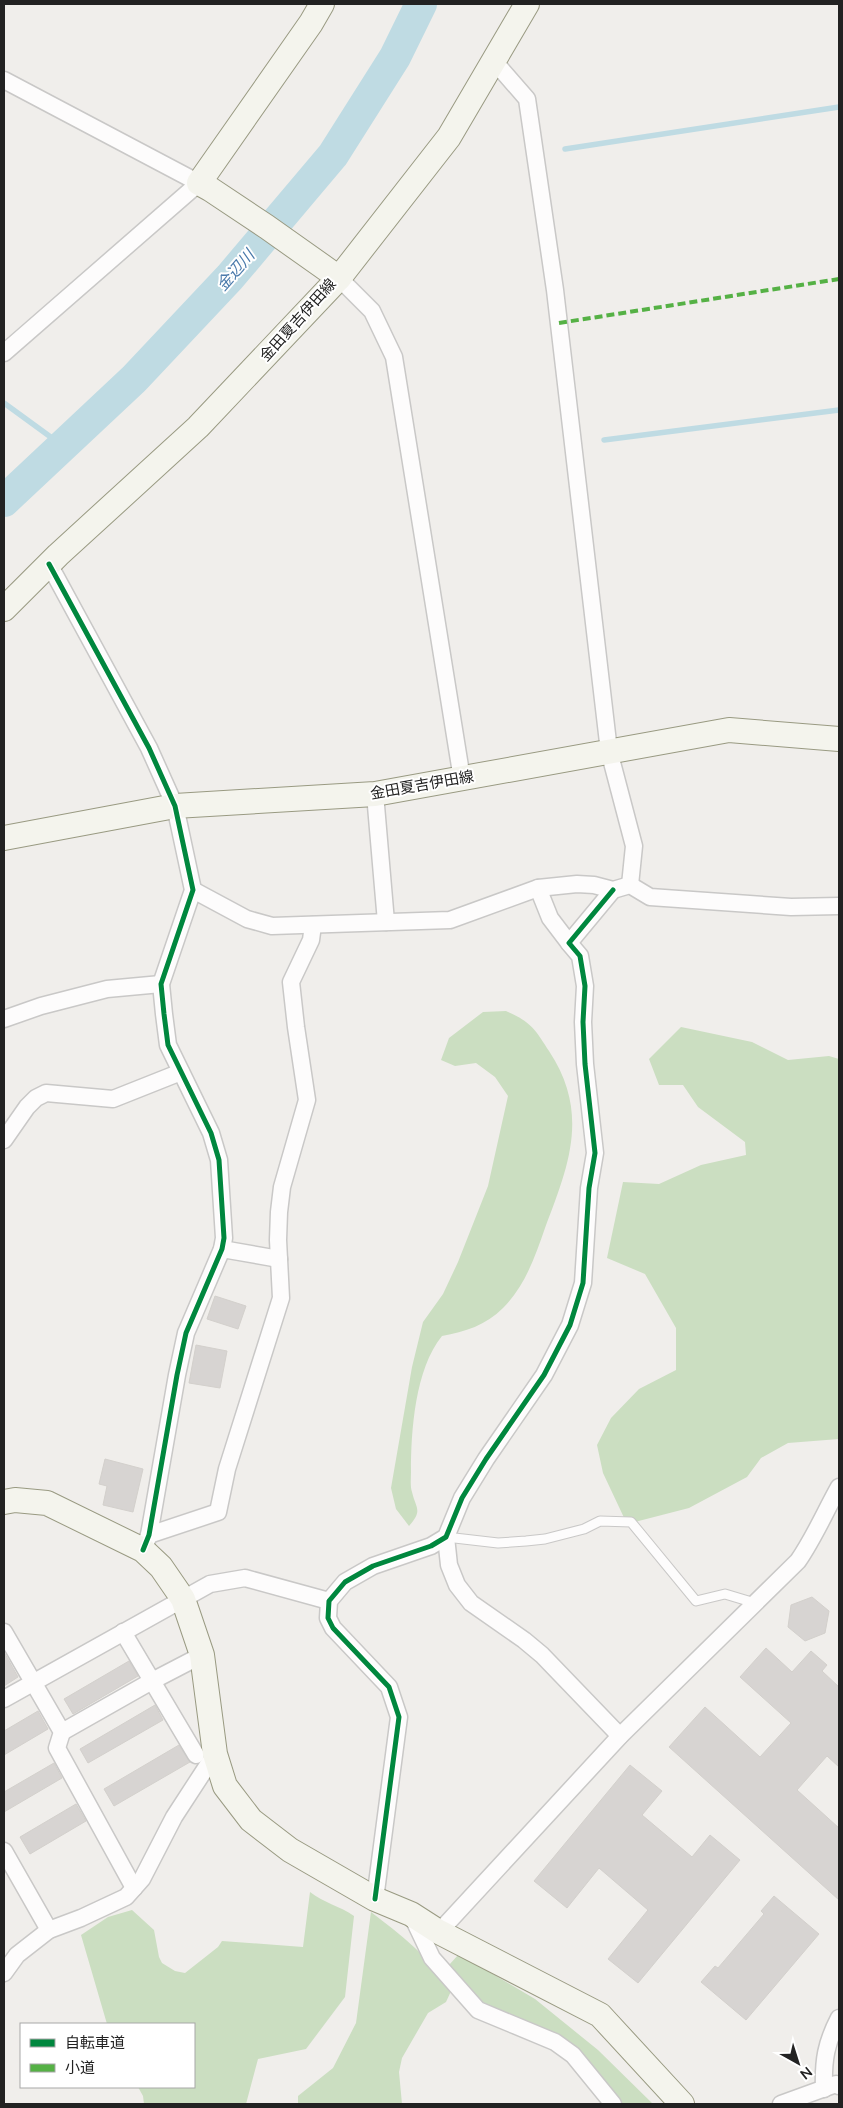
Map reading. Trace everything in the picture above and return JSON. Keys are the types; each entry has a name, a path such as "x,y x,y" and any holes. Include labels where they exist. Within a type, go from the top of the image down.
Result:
{"main road":[{"path":"205,186 311,24 322,4"},
{"path":"339,278 448,137 527,4"},
{"name":"金田夏吉伊田線","path":"4,609 49,564 198,427 339,278 205,186"},
{"name":"金田夏吉伊田線","path":"4,838 174,806 375,794 729,730 839,739"},
{"path":"4,1502 15,1500 47,1502 146,1542 183,1599 202,1655 206,1755 225,1786 251,1820 290,1850 375,1899 410,1914 439,1932 600,2015 682,2104"}],"street":[{"path":"494,60 527,99 555,290 609,751 634,846 630,885"},
{"path":"4,80 205,186 4,354"},
{"path":"339,278 372,310 394,358 462,779"},
{"path":"49,564 149,748 174,806 193,890 161,984 168,1045 211,1133 219,1160 224,1238 222,1249 186,1333 176,1375 146,1542"},
{"path":"375,794 386,922"},
{"path":"193,890 247,920 272,926 450,920 538,888 577,884 594,885 613,890 630,885 650,897 791,907 839,906"},
{"path":"538,888 550,918 580,956 585,986 583,1022 585,1064 595,1153 589,1188 583,1283 570,1325 544,1375 486,1458 462,1498 446,1537 448,1565 457,1585 471,1603 542,1655 620,1736"},
{"path":"569,943 613,890"},
{"path":"146,1542 218,1512 228,1469 281,1298 279,1212 282,1187 307,1100 291,982 311,940 313,925"},
{"path":"4,1019 42,1006 107,989 161,984"},
{"path":"4,1140 27,1107 36,1098 46,1093 113,1099 181,1072"},
{"path":"222,1249 279,1259"},
{"path":"439,1932 620,1736 798,1561 810,1543 839,1487"},
{"path":"375,1899 399,1717 389,1687 333,1628 328,1618 329,1601 345,1582 373,1566 431,1546 446,1537"},
{"path":"4,1700 32,1682 210,1584 244,1578 329,1601"},
{"path":"4,1973 17,1955 49,1930 126,1897 142,1879 206,1755 152,1681 123,1632"},
{"path":"4,1634 62,1732"},
{"path":"134,1888 57,1748 62,1732 202,1655"},
{"path":"4,1852 49,1930"},
{"path":"410,1914 432,1958 478,2010 555,2042 573,2055 613,2104"},
{"path":"781,2104 831,2087 823,2063 829,2037 839,2018"}],"lane":[{"path":"446,1537 498,1543 526,1541 584,1529 600,1521 631,1522 696,1601 725,1594 755,1603"}],"green space":[{"path":"506,1011 527,1023 536,1032 562,1074 569,1096 572,1118 568,1161 537,1250 523,1281 511,1299 490,1319 467,1330 442,1336 426,1365 416,1401 412,1438 411,1485 417,1513 409,1526 396,1509 391,1488 412,1367 423,1322 443,1294 458,1262 488,1186 508,1096 495,1077 476,1063 455,1066 441,1060 449,1038 483,1012"},
{"path":"681,1027 752,1042 788,1060 829,1056 839,1059 839,1439 788,1443 761,1458 747,1477 689,1508 627,1524 603,1473 597,1445 611,1418 639,1389 676,1370 676,1328 645,1274 607,1258 623,1182 659,1184 701,1165 746,1155 745,1142 698,1107 683,1085 659,1085 649,1059"},
{"path":"310,1892 354,1916 345,1997 306,2049 258,2059 246,2104 144,2104 143,2096 139,2088 195,2088 195,2023 107,2023 81,1935 108,1917 132,1910 154,1930 159,1957 162,1963 175,1971 185,1973 218,1947 222,1941 303,1947"},
{"path":"371,1912 425,1957 452,1989 446,2002 428,2013 402,2058 399,2072 402,2104 298,2104 298,2096 333,2068 356,2023"},
{"path":"459,1954 535,1999 598,2050 653,2104 620,2104 575,2051 485,2007 449,1965"}],"building":[{"path":"215,1296 246,1306 238,1329 207,1319"},
{"path":"196,1345 227,1351 220,1388 189,1383"},
{"path":"105,1459 143,1469 133,1512 103,1505 107,1486 99,1484"},
{"path":"812,1597 829,1611 825,1633 805,1641 788,1627 791,1605"},
{"path":"766,1648 792,1672 811,1651 827,1665 822,1671 839,1687 839,1767 827,1756 797,1790 839,1828 839,1900 669,1747 705,1707 760,1757 791,1723 740,1677"},
{"path":"4,1652 18,1677 4,1686"},
{"path":"129,1661 138,1676 73,1714 64,1699"},
{"path":"155,1705 163,1720 88,1763 80,1749"},
{"path":"38,1711 48,1729 4,1755 4,1731"},
{"path":"179,1745 190,1762 114,1806 104,1789"},
{"path":"54,1763 62,1778 4,1812 4,1792"},
{"path":"630,1765 662,1791 642,1815 692,1857 710,1835 740,1860 638,1983 608,1959 648,1910 599,1868 567,1908 534,1881"},
{"path":"76,1804 86,1821 30,1854 20,1837"},
{"path":"774,1896 819,1934 746,2020 701,1982 715,1966 718,1968 764,1914 761,1911"}],"waterway":[{"name":"金辺川","path":"4,501 134,379 230,277 333,155 395,57 421,4"},
{"path":"565,149 839,107"},
{"path":"4,403 63,446"},
{"path":"604,440 839,410"}],"marked path":[{"path":"559,323 839,279"}],"cycle path":[{"path":"49,564 149,748 175,806 193,890 161,984 164,1014 168,1045 211,1133 219,1160 224,1238 222,1249 186,1333 149,1535 143,1550"},
{"path":"375,1899 399,1717 389,1687 333,1628 328,1618 329,1601 345,1582 373,1566 431,1546 446,1537 462,1498 486,1459 544,1375 570,1325 583,1283 589,1188 595,1153 585,1064 583,1022 585,986 580,956 569,943 613,890"}]}
